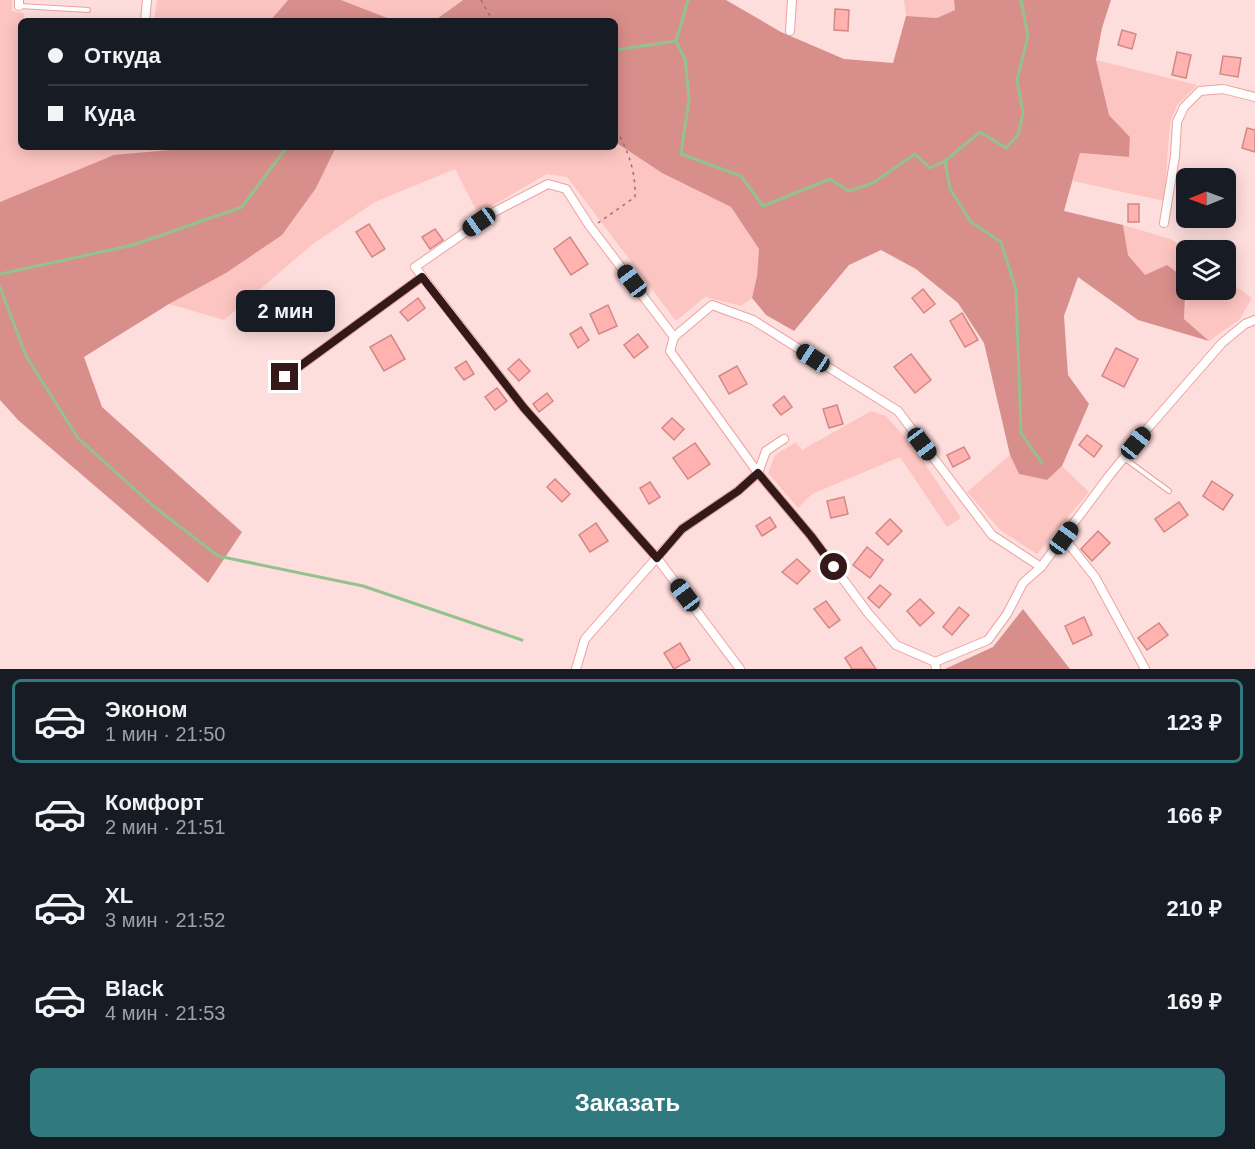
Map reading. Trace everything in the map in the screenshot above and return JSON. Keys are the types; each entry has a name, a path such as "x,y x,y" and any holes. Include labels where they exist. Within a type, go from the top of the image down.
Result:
{"street":[{"path":"145,18 147,0"},
{"path":"790,31 792,0"},
{"path":"1164,223 1175,156 1177,122 1184,107 1200,91 1223,89 1255,98"},
{"path":"674,337 589,225 566,189 548,184 495,211 415,267 524,408 657,558 740,669"},
{"path":"285,377 422,277"},
{"path":"1041,567 992,535 898,411 753,320 712,305 674,337 670,351 758,473 811,536 868,613 896,645 936,666 988,640 1007,614 1023,583 1041,567 1124,458 1222,344 1245,324 1255,320"},
{"path":"576,669 585,639 682,529 738,491 758,473 766,451 784,439"},
{"path":"1064,538 1095,577 1145,669"}],"lane":[{"path":"19,3 88,9"},
{"path":"1124,458 1168,491"}],"path":[{"path":"481,0 491,18"},
{"path":"589,225 600,222 635,197 636,180 632,160 618,134"}],"shaded area":[{"path":"0,0 12,0 12,11 24,13 24,18 18,18 18,150 195,150 30,191 0,202"},
{"path":"157,0 288,0 273,18 154,18"},
{"path":"288,0 341,0 387,18 273,18"},
{"path":"341,0 463,0 438,18 387,18"},
{"path":"463,0 726,0 781,32 844,59 893,63 906,16 937,18 955,10 954,0 1111,0 1102,28 1096,60 1109,115 1130,137 1129,157 1080,153 1064,211 1123,225 1128,255 1145,275 1167,265 1176,272 1176,300 1185,300 1184,319 1209,341 1138,320 1078,277 1064,316 1068,375 1089,404 1062,466 1047,480 1019,474 1010,455 984,343 958,303 916,269 881,250 849,265 794,331 766,315 752,298 757,276 759,249 731,207 662,173 618,144 618,18 438,18"},
{"path":"904,0 954,0 955,10 937,18 906,16"},
{"path":"1096,60 1197,85 1177,105 1170,123 1164,201 1073,181 1080,153 1129,157 1130,137 1109,115"},
{"path":"618,144 662,173 731,207 759,249 757,276 752,298 741,306 705,297 676,321 567,177 547,174 478,214 455,169 375,202 313,244 224,320 169,304 226,273 316,188 335,150 618,150"},
{"path":"170,150 335,150 316,188 282,235 226,273 169,304 84,357 102,407 242,532 208,583 18,420 0,400 0,202 114,155"},
{"path":"1123,225 1176,242 1176,272 1167,265 1145,276 1128,255"},
{"path":"1236,286 1252,298 1240,319 1209,341 1184,319 1186,300 1236,300"},
{"path":"871,411 886,416 913,446 961,518 947,527 900,457 812,494 798,508 768,473 775,455 796,442 802,450"},
{"path":"1010,455 1019,474 1047,480 1062,466 1089,492 1037,554 1000,530 967,492"},
{"path":"1023,609 1070,669 945,669 993,647"}],"building":[{"path":"835,9 849,10 848,31 834,30"},
{"path":"1122,30 1136,34 1132,49 1118,45"},
{"path":"1177,52 1191,55 1186,78 1172,75"},
{"path":"1223,56 1241,58 1238,77 1220,74"},
{"path":"1247,128 1255,130 1255,152 1242,148"},
{"path":"1128,204 1139,204 1139,222 1128,222"},
{"path":"369,224 385,249 372,257 356,232"},
{"path":"435,229 443,240 430,249 422,237"},
{"path":"570,237 588,264 571,275 554,249"},
{"path":"923,289 935,304 924,313 912,298"},
{"path":"418,298 425,308 408,321 400,312"},
{"path":"608,305 617,326 599,334 590,314"},
{"path":"962,313 978,340 965,347 950,321"},
{"path":"581,327 589,340 578,348 570,334"},
{"path":"638,334 648,347 634,358 624,345"},
{"path":"391,335 405,359 384,371 370,347"},
{"path":"1116,348 1138,359 1124,387 1102,376"},
{"path":"911,354 931,380 915,393 894,367"},
{"path":"519,359 530,371 519,381 508,369"},
{"path":"466,361 474,374 464,380 455,368"},
{"path":"737,366 747,384 729,394 719,376"},
{"path":"497,388 507,401 495,410 485,397"},
{"path":"547,393 553,401 539,412 533,404"},
{"path":"784,396 792,407 781,415 773,405"},
{"path":"837,405 843,424 829,428 823,409"},
{"path":"672,418 684,429 674,440 662,428"},
{"path":"1087,435 1102,446 1094,457 1079,445"},
{"path":"695,443 710,464 688,479 673,458"},
{"path":"964,447 970,458 953,467 947,455"},
{"path":"555,479 570,494 562,502 547,487"},
{"path":"1212,481 1233,495 1223,510 1203,496"},
{"path":"650,482 660,497 649,504 640,488"},
{"path":"844,497 848,514 831,518 827,501"},
{"path":"1179,502 1188,515 1164,532 1155,519"},
{"path":"770,517 776,527 762,536 756,526"},
{"path":"890,519 902,531 888,545 876,533"},
{"path":"596,523 608,541 590,552 579,535"},
{"path":"1098,531 1110,543 1092,561 1081,549"},
{"path":"867,547 883,560 870,578 853,565"},
{"path":"797,559 810,571 797,584 782,572"},
{"path":"880,585 891,594 879,608 868,598"},
{"path":"920,599 934,613 920,626 907,611"},
{"path":"826,601 840,620 829,628 814,609"},
{"path":"959,607 969,615 952,635 943,627"},
{"path":"1084,617 1092,635 1073,644 1065,626"},
{"path":"1159,623 1168,635 1147,650 1138,638"},
{"path":"680,643 690,660 674,669 664,653"},
{"path":"861,647 876,669 852,669 845,658"}],"waterway":[{"path":"676,41 688,0"},
{"path":"618,50 676,41 685,59 689,99 681,154 741,176 763,206 830,179 849,191 873,183 915,154 930,168 945,161 980,132 1006,148 1018,135 1023,113 1017,80 1028,36 1021,0"},
{"path":"0,274 133,245 242,207 285,150"},
{"path":"945,161 950,189 971,222 1001,242 1016,290 1021,433 1042,463"},
{"path":"0,287 26,356 78,438 152,505 218,556 363,586 522,640"}],"route":[{"path":"285,377 422,277 524,408 642,544 657,558 682,529 738,491 758,473 834,567"}]}
